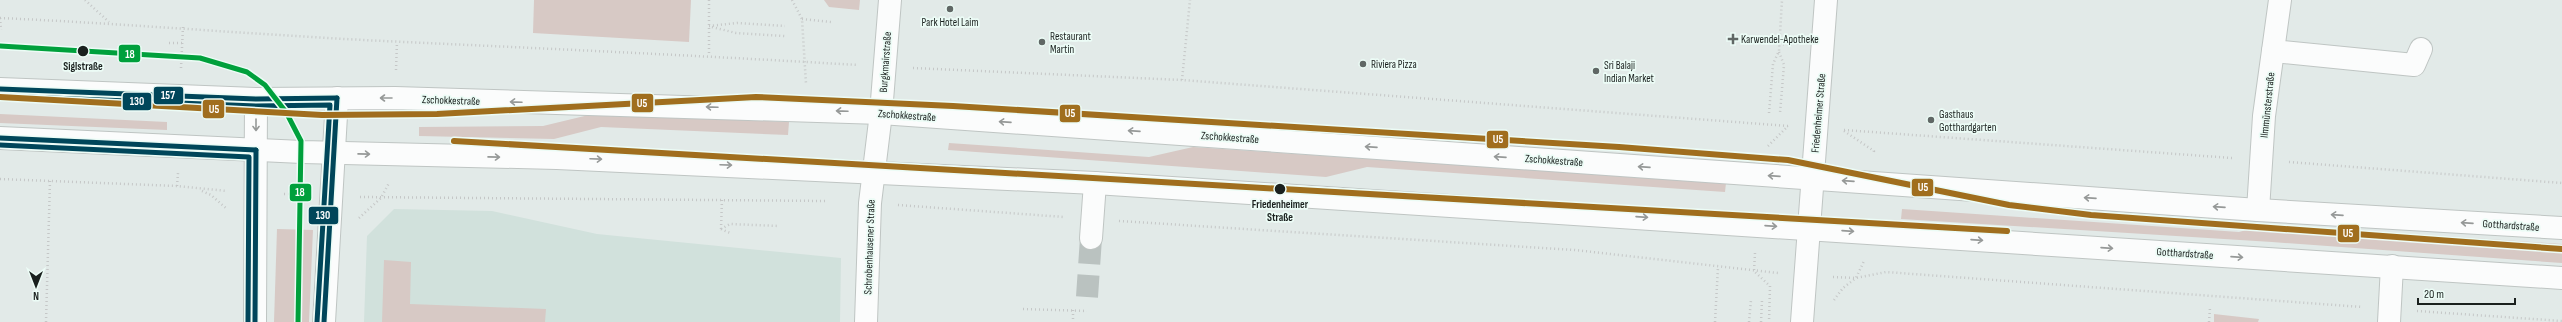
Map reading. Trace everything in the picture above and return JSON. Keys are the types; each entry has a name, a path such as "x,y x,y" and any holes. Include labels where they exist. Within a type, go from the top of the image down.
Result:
{"main road":[{"name":"Burgkmairstraße","path":"873,172 881,113 890,0"},
{"name":"Friedenheimer Straße","path":"1802,322 1826,0"},
{"name":"Ilmmünsterstraße","path":"2258,210 2264,116 2280,0"},
{"path":"2273,51 2414,65 2421,48"},
{"name":"Zschokkestraße","path":"0,89 256,99 337,98 881,113 1812,179"},
{"path":"324,322 337,98"},
{"path":"255,322 256,99"},
{"path":"0,138 334,153 557,158 1095,183 1809,229"},
{"name":"Schrobenhausener Straße","path":"866,322 873,172"},
{"name":"Gotthardstraße","path":"1812,179 2258,210 2562,228"},
{"path":"1091,238 1095,183"},
{"name":"Gotthardstraße","path":"1809,229 2562,278"},
{"path":"2390,315 2392,266"}],"path":[{"path":"85,0 109,23"},
{"path":"709,0 709,55"},
{"path":"792,0 802,19 807,78"},
{"path":"1182,80 1190,0"},
{"path":"1780,113 1784,65 1779,51 1782,0"},
{"path":"1,30 0,18 109,23 405,42 709,55 806,62 1182,80 1760,124"},
{"path":"802,19 831,22"},
{"path":"709,26 737,23 785,26"},
{"path":"709,26 736,33 785,36"},
{"path":"169,43 182,43"},
{"path":"1779,44 1794,45"},
{"path":"1769,113 1773,64 1779,51"},
{"path":"1842,130 2562,183"},
{"path":"46,322 50,181"},
{"path":"721,229 722,199"},
{"path":"721,229 730,224 779,226"},
{"path":"721,229 730,233"},
{"path":"1715,322 1718,266"},
{"path":"1754,271 1806,276 1856,278 1886,272 2390,315 2562,321"},
{"path":"1769,322 1771,295"},
{"path":"1749,322 1751,300"},
{"path":"1761,322 1762,300"},
{"path":"2209,322 2210,308"},
{"path":"1023,309 1087,311"},
{"path":"1073,310 1073,322"}],"shaded area":[{"path":"534,0 691,0 689,42 533,33"},
{"path":"824,0 860,0 859,10 829,7"},
{"path":"597,113 789,122 788,135 601,127 554,139 419,136 419,127 543,126"},
{"path":"0,114 167,122 167,130 0,123"},
{"path":"949,143 1149,157 1193,147 1726,183 1725,192 1367,167 1326,177 948,150"},
{"path":"394,209 492,211 597,234 841,258 840,322 364,322 367,236"},
{"path":"1902,209 2239,232 2268,224 2562,244 2562,263 2272,242 1901,219"},
{"path":"277,229 313,230 309,322 274,322"},
{"path":"384,260 411,262 410,304 546,309 545,322 382,322"},
{"path":"2214,314 2259,319 2258,322 2214,322"}],"tunnel":[{"path":"1087,297 1091,238"}],"transit line":[{"name":"18","path":"0,46 200,58 247,72 265,85 286,112 301,141 298,322"},
{"name":"157","path":"0,89 256,99 337,98"},
{"name":"130","path":"0,96 256,106 330,105 317,322"},
{"name":"U5","path":"0,97 322,115 437,114 756,97 953,106 1619,147 1788,160 2009,205 2091,215 2562,249"},
{"name":"157","path":"324,322 337,98"},
{"name":"157","path":"0,138 256,150"},
{"name":"U5","path":"454,141 2007,231"},
{"name":"130","path":"0,145 249,157 248,322"},
{"name":"157","path":"255,322 256,150"}],"place":[{"name":"Park Hotel Laim","path":"950,9"},
{"name":"Karwendel-Apotheke","path":"1733,39"},
{"name":"Restaurant Martin","path":"1042,42"},
{"name":"Siglstraße","path":"83,51"},
{"name":"Riviera Pizza","path":"1363,64"},
{"name":"Sri Balaji Indian Market","path":"1596,71"},
{"name":"Gasthaus Gotthardgarten","path":"1931,120"},
{"name":"Friedenheimer Straße","path":"1280,189"}]}
